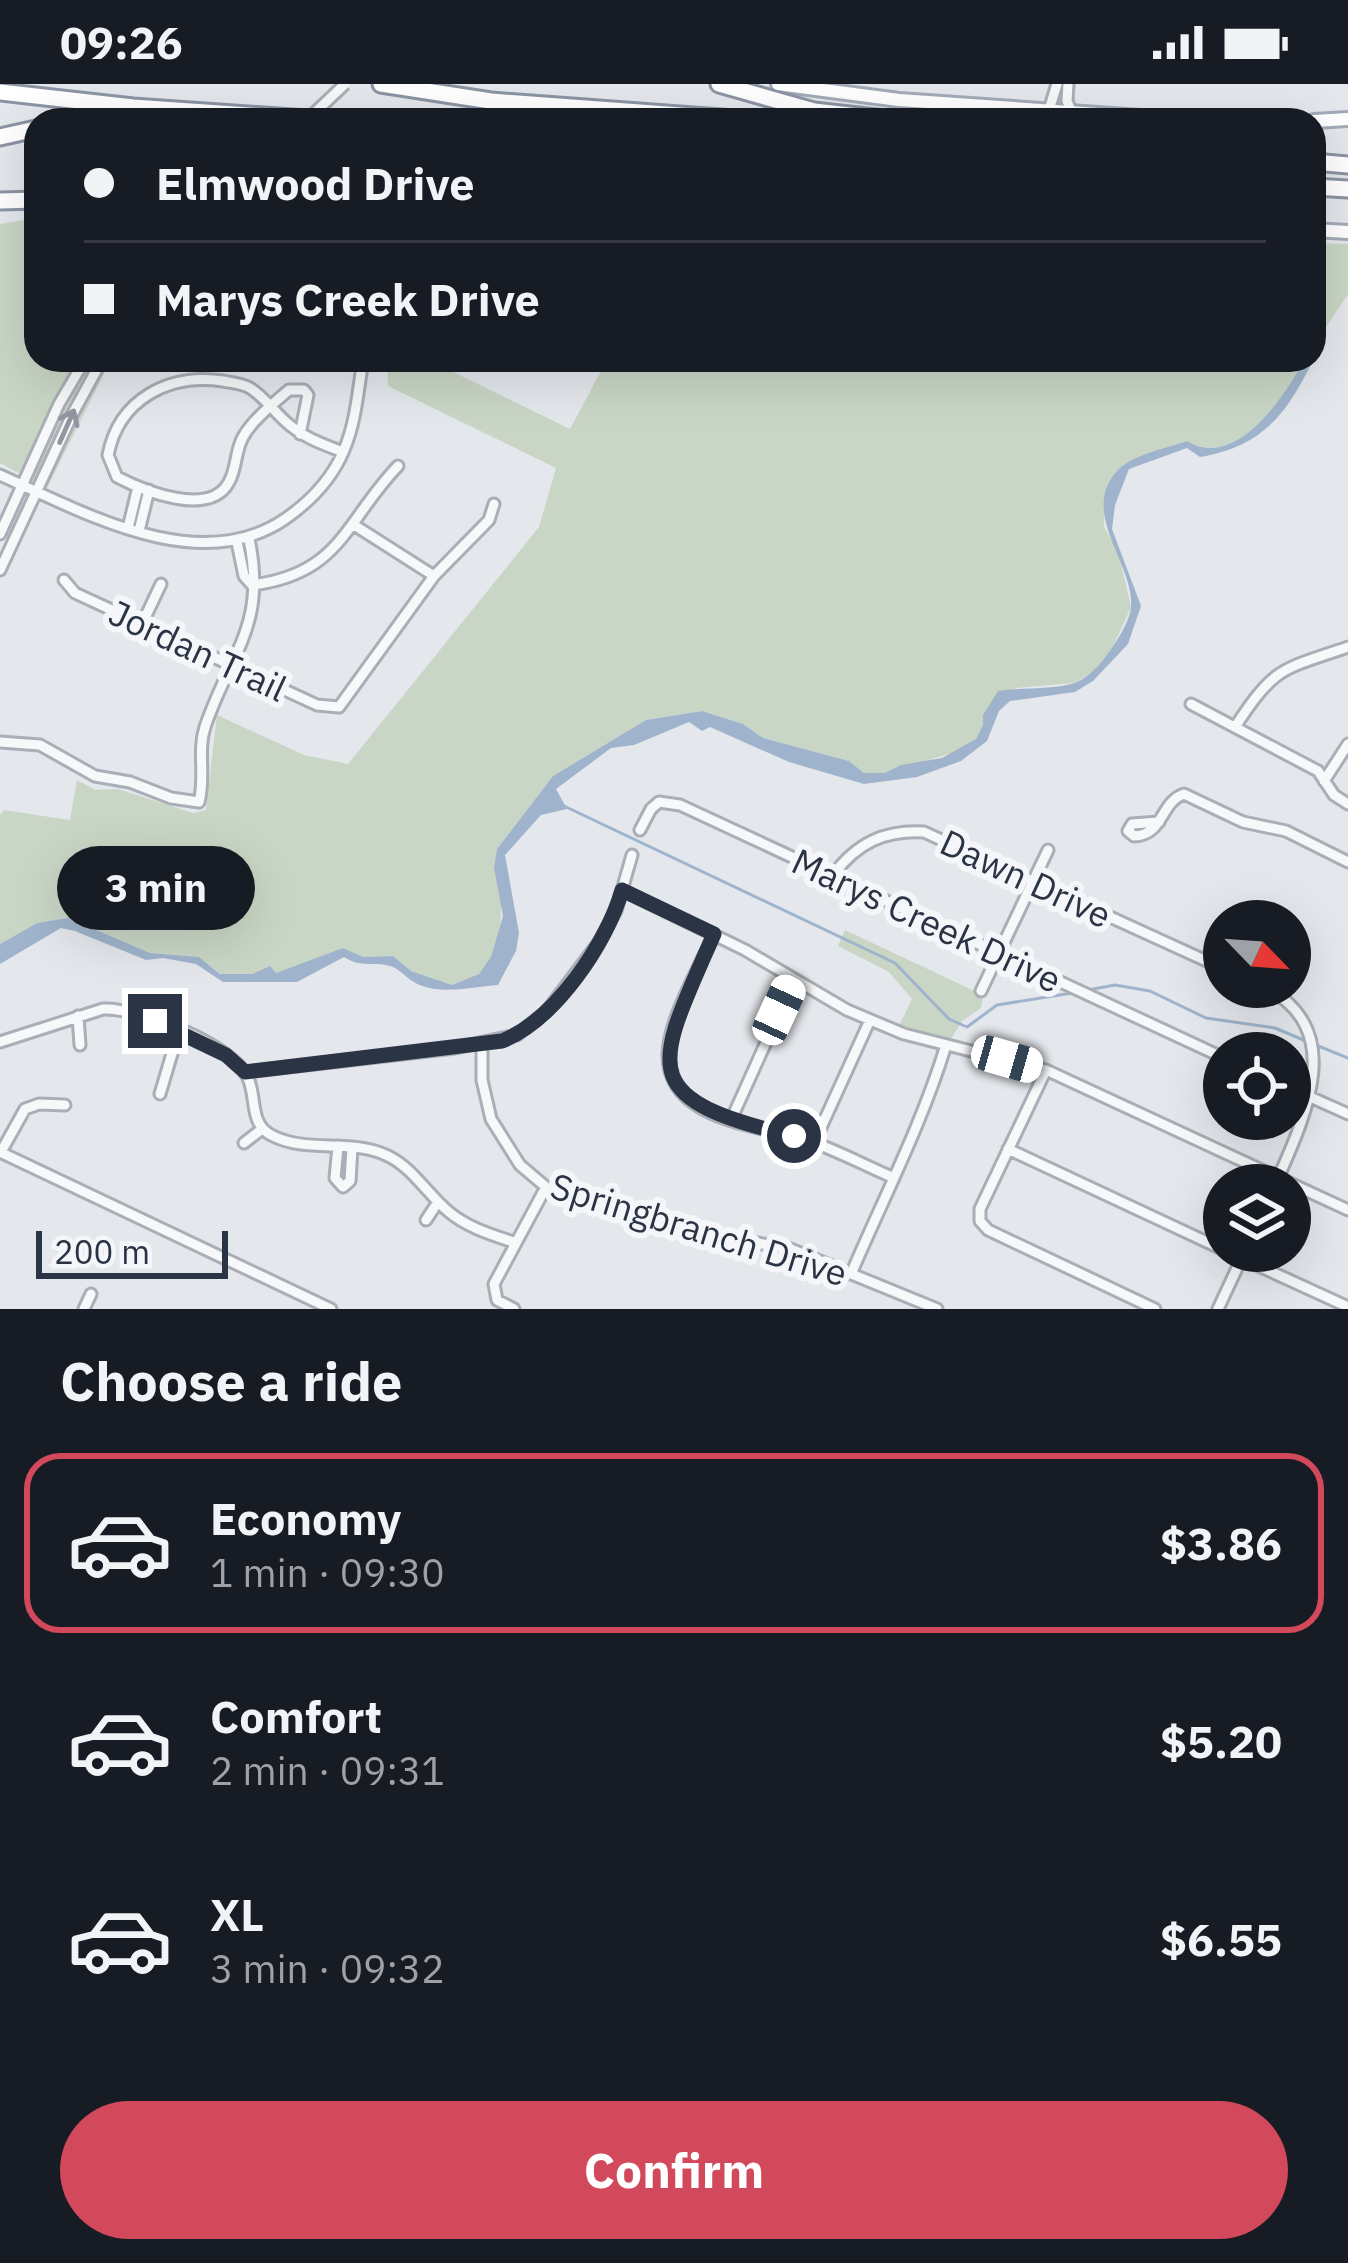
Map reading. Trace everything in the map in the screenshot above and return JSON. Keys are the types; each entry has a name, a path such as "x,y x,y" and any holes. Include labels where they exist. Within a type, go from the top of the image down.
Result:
{"highway":[{"path":"381,84 491,101 586,108"},
{"path":"719,84 803,108"},
{"path":"0,92 151,108"}],"main road":[{"path":"778,84 1028,108"}],"street":[{"path":"320,108 345,84"},
{"path":"0,534 77,372"},
{"path":"0,570 95,372"},
{"path":"2,475 70,509 134,530 189,541 243,540 288,517 315,495 343,452 360,372"},
{"path":"73,379 86,388"},
{"path":"300,434 307,391 290,390 271,406 244,435 232,477 223,492 212,498 188,500 144,489 117,477 108,455 124,417 142,397 172,382 214,380 246,386 271,406 300,434 343,452"},
{"path":"252,585 284,581 338,545 398,466"},
{"path":"134,530 144,489"},
{"path":"354,525 434,576 481,531 494,504"},
{"path":"0,742 40,745 95,776 130,782 171,799 199,802 204,730 252,621 256,574 243,540"},
{"name":"Jordan Trail","path":"64,580 75,593 232,668 317,705 339,707 434,576"},
{"path":"142,624 161,584"},
{"path":"1235,728 1277,673 1348,647"},
{"path":"1191,704 1318,771 1334,795 1348,804"},
{"path":"1324,781 1348,744"},
{"path":"1159,823 1173,798 1184,794 1243,822 1286,831 1348,862"},
{"name":"Marys Creek Drive","path":"640,830 650,809 666,801 1203,1048"},
{"name":"Dawn Drive","path":"833,874 865,842 911,831 932,834 1203,958"},
{"path":"981,991 1048,850"},
{"path":"245,1072 517,1035 547,1011 599,942 632,855"},
{"path":"622,890 714,934 870,1020 1046,1070 1239,1164"},
{"path":"714,934 671,1034 668,1057 685,1096 731,1120 814,1143 892,1177"},
{"path":"731,1120 794,980"},
{"path":"0,1042 78,1016 120,1008 179,1030 226,1055 245,1072 262,1129 296,1143 352,1148 393,1158 463,1222 516,1244"},
{"path":"1284,1164 1319,1076 1312,1035 1299,1008"},
{"path":"78,1016 80,1045"},
{"path":"814,1143 870,1020"},
{"path":"160,1094 179,1030"},
{"name":"Springbranch Drive","path":"482,1043 482,1079 491,1119 512,1154 546,1187 568,1196 619,1204 676,1230 788,1248 937,1309"},
{"path":"851,1274 930,1099 946,1045"},
{"path":"1046,1070 980,1209 983,1226 1155,1309"},
{"path":"1312,1098 1348,1114"},
{"path":"65,1105 25,1109 0,1152 331,1309"},
{"path":"244,1143 262,1129"},
{"path":"338,1146 335,1178 344,1187 350,1180 352,1148"},
{"path":"1008,1149 1203,1240"},
{"path":"514,1309 494,1295 494,1284 546,1187"},
{"path":"1311,1196 1348,1210"},
{"path":"426,1220 438,1202"},
{"path":"1217,1309 1234,1272"},
{"path":"1279,1272 1348,1307"},
{"path":"84,1309 91,1294"}],"green space":[{"path":"24,220 24,372 105,372 47,488 0,463 0,224"},
{"path":"1326,243 1348,244 1348,294 1326,327"},
{"path":"387,372 454,372 570,429 601,372 1297,372 1272,410 1241,438 1206,447 1187,441 1124,464 1105,498 1104,527 1118,550 1131,607 1112,649 1092,673 1074,683 1016,688 962,750 885,773 864,773 849,761 763,738 743,724 702,711 646,720 553,776 497,849 501,897 496,950 474,977 452,985 411,971 393,956 363,957 343,949 276,973 270,966 252,974 221,974 199,957 150,953 68,918 37,923 0,944 0,815 4,810 70,820 77,780 95,790 118,789 193,813 206,810 217,715 304,755 348,764 539,527 556,468 388,386"},
{"path":"845,930 983,995 981,1008 962,1021 951,1039 899,1026 912,999 889,972 838,946"}],"water":[{"path":"1297,372 1307,372 1282,412 1240,445 1200,457 1187,448 1129,469 1115,505 1112,529 1141,606 1128,644 1093,681 1075,692 1010,701 999,711 987,741 961,761 917,777 864,784 789,762 689,722 634,745 611,748 556,789 567,809 541,815 505,855 519,933 516,951 498,985 431,988 390,966 344,957 297,982 223,982 196,964 146,960 61,928 0,964 0,944 37,923 68,918 150,953 199,957 220,974 252,974 270,966 276,973 343,948 363,957 393,956 411,971 452,985 479,974 491,957 503,916 494,868 497,849 553,776 646,720 702,711 743,724 763,738 849,761 864,773 885,773 901,765 942,758 976,739 983,715 998,691 1076,682 1114,646 1131,607 1125,573 1105,519 1108,484 1120,468 1187,441 1205,448 1241,438 1285,392"}],"waterway":[{"path":"564,806 895,963 949,1019 967,1027 997,1005 1072,993"},
{"path":"1088,990 1115,985 1150,991 1206,1018 1284,1032"},
{"path":"1316,1045 1348,1058"}],"route":[{"path":"155,1021 186,1032 245,1072 502,1041 530,1027 547,1011 609,926 622,890 714,934 671,1034 669,1065 685,1096 736,1123 794,1136"}]}
